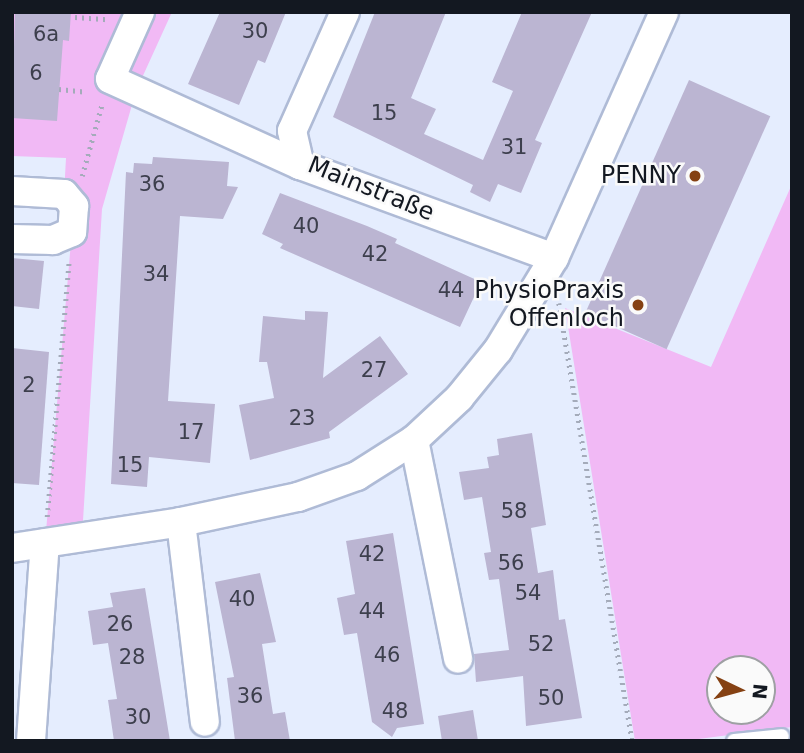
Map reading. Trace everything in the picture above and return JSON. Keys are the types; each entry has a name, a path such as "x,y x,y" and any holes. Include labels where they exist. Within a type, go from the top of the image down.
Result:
{"street":[{"path":"140,12 107,86 300,166"},
{"name":"Mainstraße","path":"345,12 292,131 300,166 554,258"},
{"path":"12,548 181,522 298,497 357,476 414,440 459,398 499,350 554,258 664,12"},
{"path":"12,191 64,194 74,206 72,232 53,240 12,239"},
{"path":"414,440 458,659"},
{"path":"181,522 205,722"},
{"path":"32,741 45,543"}],"lane":[{"path":"734,741 785,737"}],"path":[{"path":"45,543 74,206 107,86 59,89"},
{"path":"554,258 632,741"}],"shaded area":[{"path":"12,12 172,12 136,91 102,209 82,537 45,543 74,207 64,194 66,158 12,156"},
{"path":"792,184 792,727 683,741 635,741 565,308 711,367"}],"building":[{"path":"15,12 71,12 69,41 63,40 57,121 12,118"},
{"path":"220,12 286,12 265,63 258,60 239,105 188,84"},
{"path":"375,12 446,12 411,98 436,109 424,134 483,160 513,91 492,82 522,12 592,12 535,140 542,143 521,193 498,184 490,202 470,192 473,185 333,117"},
{"name":"PENNY","path":"689,80 770,116 667,349 585,313"},
{"path":"153,157 229,162 227,186 238,187 223,219 180,216 168,401 215,404 210,463 149,457 147,487 111,484 126,172 133,173 134,163 152,164"},
{"path":"280,193 397,239 395,243 481,282 460,327 280,248 283,244 262,234"},
{"path":"12,258 44,261 39,309 12,306"},
{"path":"305,311 328,312 323,378 380,336 408,374 329,432 330,438 250,460 239,405 274,398 267,362 259,362 263,316 305,320"},
{"path":"12,348 49,352 39,485 12,483"},
{"path":"532,433 546,525 531,528 538,573 553,570 559,620 565,619 582,718 526,726 523,676 476,682 474,654 509,650 499,579 489,580 484,553 491,552 482,497 464,500 459,472 489,468 487,457 499,455 497,439"},
{"path":"393,533 424,724 397,728 392,737 372,722 357,633 344,635 337,598 355,594 346,541"},
{"path":"260,573 276,642 262,644 273,714 285,712 290,741 235,741 227,678 234,677 215,582"},
{"path":"145,588 170,741 114,741 108,700 117,699 108,643 93,645 88,611 113,607 110,593"},
{"path":"473,710 478,741 442,741 438,716"}],"place":[{"name":"PENNY","path":"695,176"},
{"name":"PhysioPraxis Offenloch","path":"638,305"}]}
